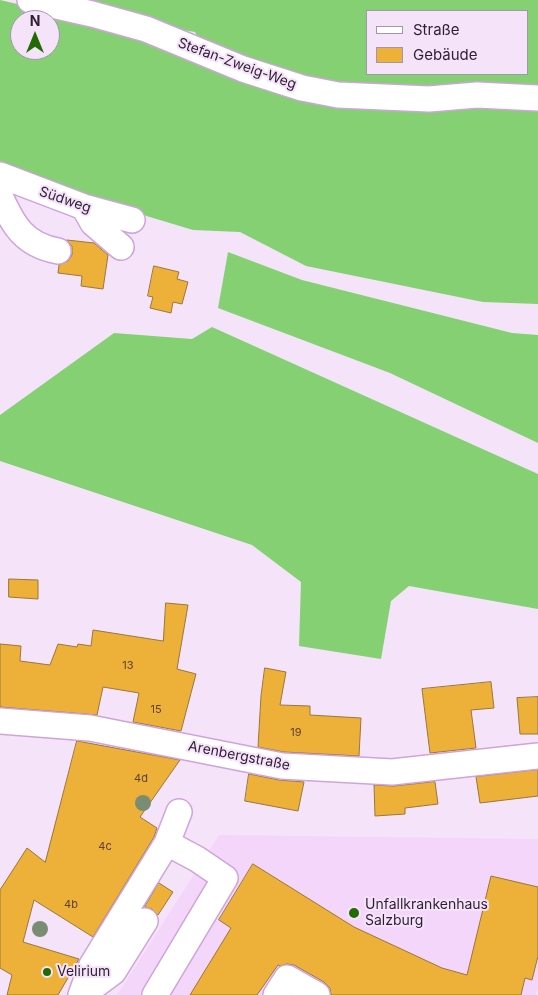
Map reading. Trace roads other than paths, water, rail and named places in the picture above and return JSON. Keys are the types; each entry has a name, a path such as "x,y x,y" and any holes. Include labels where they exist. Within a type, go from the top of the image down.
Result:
{"street":[{"name":"Stefan-Zweig-Weg","path":"30,0 146,29 243,69 302,88 338,95 429,99 477,95 538,98"},
{"name":"Südweg","path":"0,176 84,208 132,220"},
{"path":"0,196 8,214 28,239 40,247 58,251"},
{"path":"84,208 93,223 121,247"},
{"name":"Arenbergstraße","path":"0,721 90,728 282,766 392,772 538,756"},
{"path":"82,995 92,965 167,843 179,812"},
{"path":"155,995 225,878 167,843"},
{"path":"82,995 109,974 120,962 145,921"},
{"path":"276,995 287,978 317,995"}],"place":[{"name":"Unfallkrankenhaus Salzburg","path":"354,913"},
{"name":"Velirium","path":"47,972"}]}
